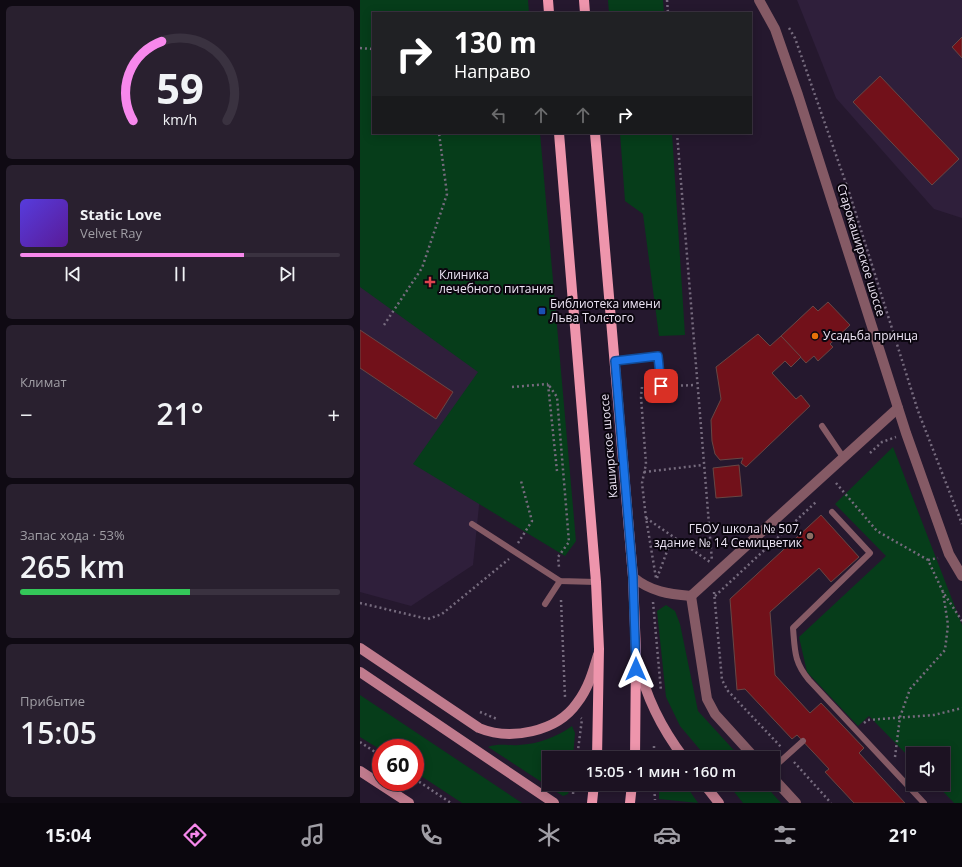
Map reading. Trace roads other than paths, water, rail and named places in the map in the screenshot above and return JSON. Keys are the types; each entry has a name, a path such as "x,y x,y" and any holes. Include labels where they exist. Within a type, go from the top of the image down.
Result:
{"main road":[{"path":"548,0 549,12"},
{"path":"584,0 585,12"},
{"name":"Каширское шоссе","path":"559,134 596,582 599,649 597,751"},
{"name":"Каширское шоссе","path":"596,134 633,577 636,653 635,751"},
{"path":"360,648 479,728 501,735 512,735 543,728 573,709 590,681 599,649"},
{"path":"636,653 648,698 666,734 679,751"},
{"path":"360,672 554,803"},
{"path":"360,770 409,803"},
{"path":"592,803 593,791"},
{"path":"630,803 631,791"},
{"path":"710,791 719,803"}],"street":[{"name":"Старокаширское шоссе","path":"759,0 775,29 798,94 906,433 949,554 962,576"},
{"path":"633,577 643,586 661,593 692,596 898,408"},
{"path":"692,596 707,699 715,714 749,751"},
{"path":"780,786 796,803"}],"lane":[{"path":"615,361 658,356 661,386"},
{"path":"822,426 843,457"},
{"path":"832,512 870,553 793,628 795,656 800,669 835,712 856,730 924,803"},
{"path":"472,524 560,581 596,582"},
{"path":"545,604 560,581"},
{"path":"780,762 803,741"}],"place":[{"name":"Клиника лечебного питания","path":"430,282"},
{"name":"Библиотека имени Льва Толстого","path":"542,311"},
{"name":"Усадьба принца","path":"815,336"},
{"name":"ГБОУ школа № 507, здание № 14 Семицветик","path":"810,536"}]}
